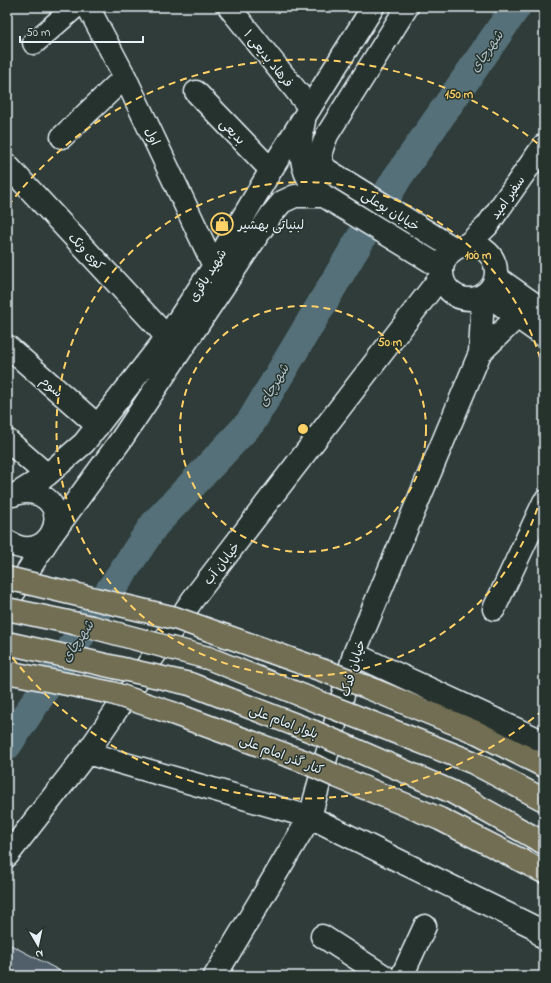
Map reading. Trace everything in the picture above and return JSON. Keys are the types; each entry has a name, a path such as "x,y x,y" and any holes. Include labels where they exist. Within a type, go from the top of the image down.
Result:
{"main road":[{"path":"7,578 175,618 364,686 478,733 544,766"},
{"path":"7,609 92,628 208,658 472,762 544,800"},
{"name":"بلوار امام علی","path":"7,643 190,684 314,732 452,792 544,844"},
{"name":"کنار گذر امام علی","path":"7,672 112,693 172,713 303,761 440,819 544,872"}],"street":[{"path":"34,43 75,7"},
{"name":"اول","path":"88,7 125,77 214,266"},
{"name":"فرهاد بدیعی ۱","path":"229,7 307,113"},
{"name":"شهید باقری","path":"12,496 47,475 84,443 167,337 214,266 271,170 372,7"},
{"name":"خیابان بوعلی","path":"407,7 327,134 320,152 323,166 327,170 461,247"},
{"path":"62,137 125,77"},
{"name":"بدیعی","path":"196,92 271,170"},
{"name":"خیابان بوعلی","path":"307,113 301,143 304,169 309,181 324,196 442,272"},
{"name":"سفیر امید","path":"461,247 487,226 544,145"},
{"name":"سفیر امید","path":"489,281 500,230 544,165"},
{"name":"کوی ونک","path":"7,166 167,337"},
{"name":"شهید باقری","path":"7,603 50,537 121,440 271,215 282,202 295,196 324,196"},
{"path":"489,281 474,298 468,299 456,296 447,287 442,272 446,259 461,247 479,247 489,254 489,281 517,317 544,336"},
{"name":"خیابان آب","path":"7,856 88,753 193,599 442,272"},
{"path":"489,281 544,311"},
{"name":"خیابان فدک","path":"215,976 310,817 354,654 480,353 489,281"},
{"name":"خیابان فدک","path":"480,353 517,317"},
{"name":"سوم","path":"7,346 98,426"},
{"path":"7,440 47,475"},
{"path":"10,544 24,549 34,548 43,544 50,537 54,528 55,518 54,510 43,496 27,491 12,496"},
{"path":"494,609 544,502"},
{"path":"354,654 544,742"},
{"path":"88,753 310,817 534,928 544,938"},
{"path":"402,976 425,926"},
{"path":"322,936 384,976"}],"building":[{"path":"7,943 70,976 7,976"}],"waterway":[{"name":"شهرچای","path":"7,745 154,525 251,422 397,178 516,7"}],"place":[{"name":"لبنیاتی بهشیر","path":"222,224"}]}
